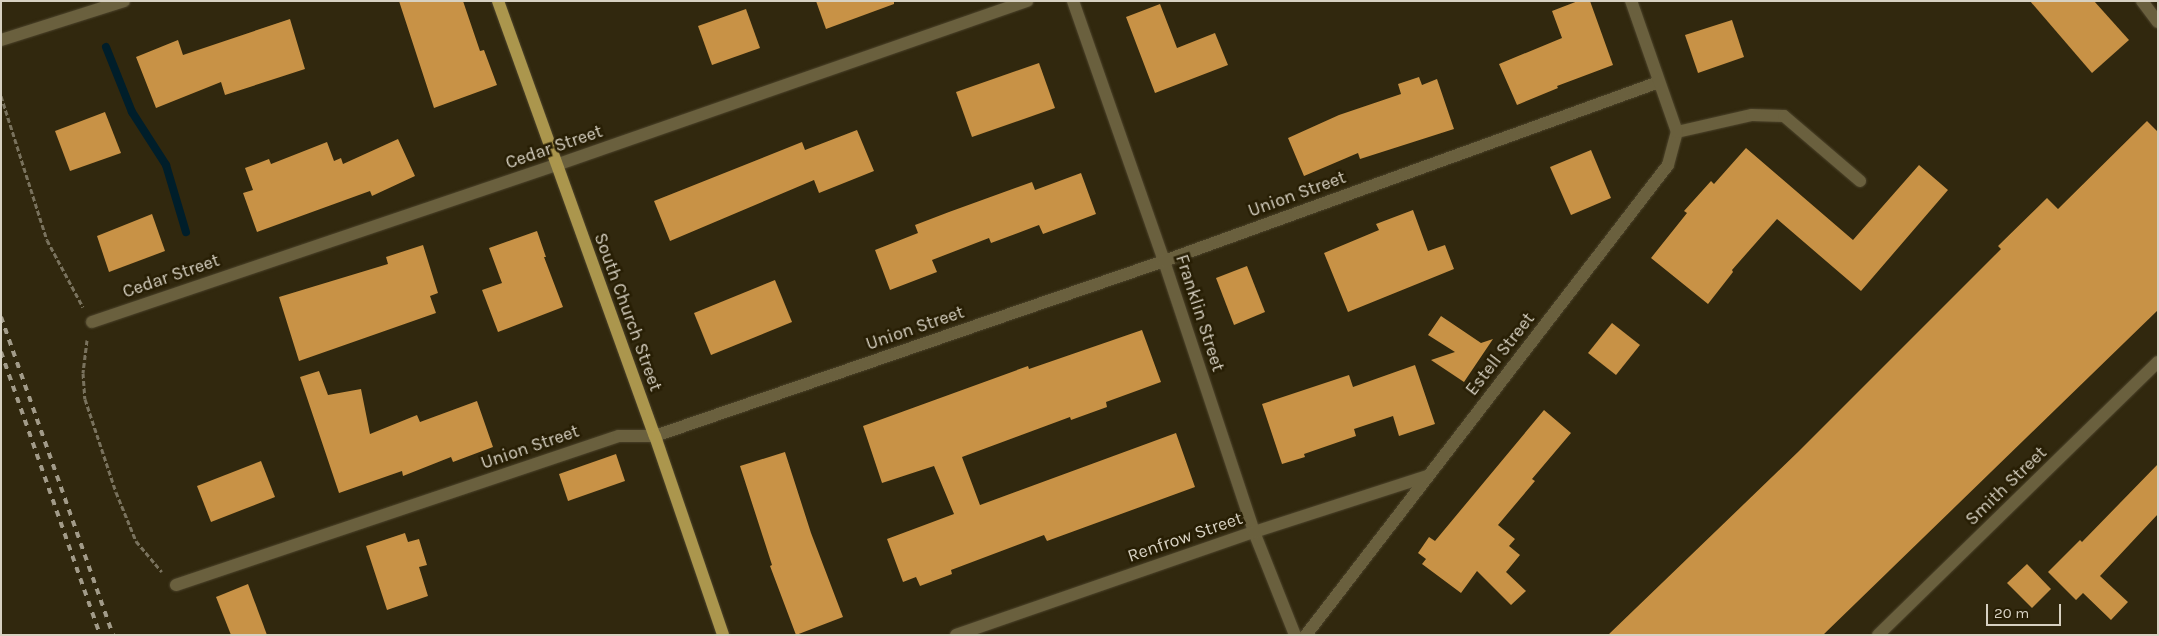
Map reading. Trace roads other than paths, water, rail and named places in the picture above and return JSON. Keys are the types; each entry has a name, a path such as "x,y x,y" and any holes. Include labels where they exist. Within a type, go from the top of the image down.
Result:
{"main road":[{"name":"South Church Street","path":"498,1 655,436 724,635"}],"street":[{"path":"1,40 124,1"},
{"name":"Cedar Street","path":"92,322 556,165 1027,1"},
{"name":"Franklin Street","path":"1073,1 1164,261 1254,532 1295,635"},
{"path":"1632,1 1676,132 1752,115 1784,116 1860,181"},
{"path":"2142,1 2158,22"},
{"name":"Union Street","path":"176,585 619,436 655,436 1164,261 1659,82"},
{"name":"Estell Street","path":"1306,635 1668,165 1676,132"},
{"name":"Smith Street","path":"1878,635 2158,362"},
{"name":"Renfrow Street","path":"956,635 1254,532 1428,476"}],"waterway":[{"path":"106,47 132,112 166,165 186,232"}],"railway":[{"path":"1,317 113,635"},
{"path":"1,352 100,635"}]}
